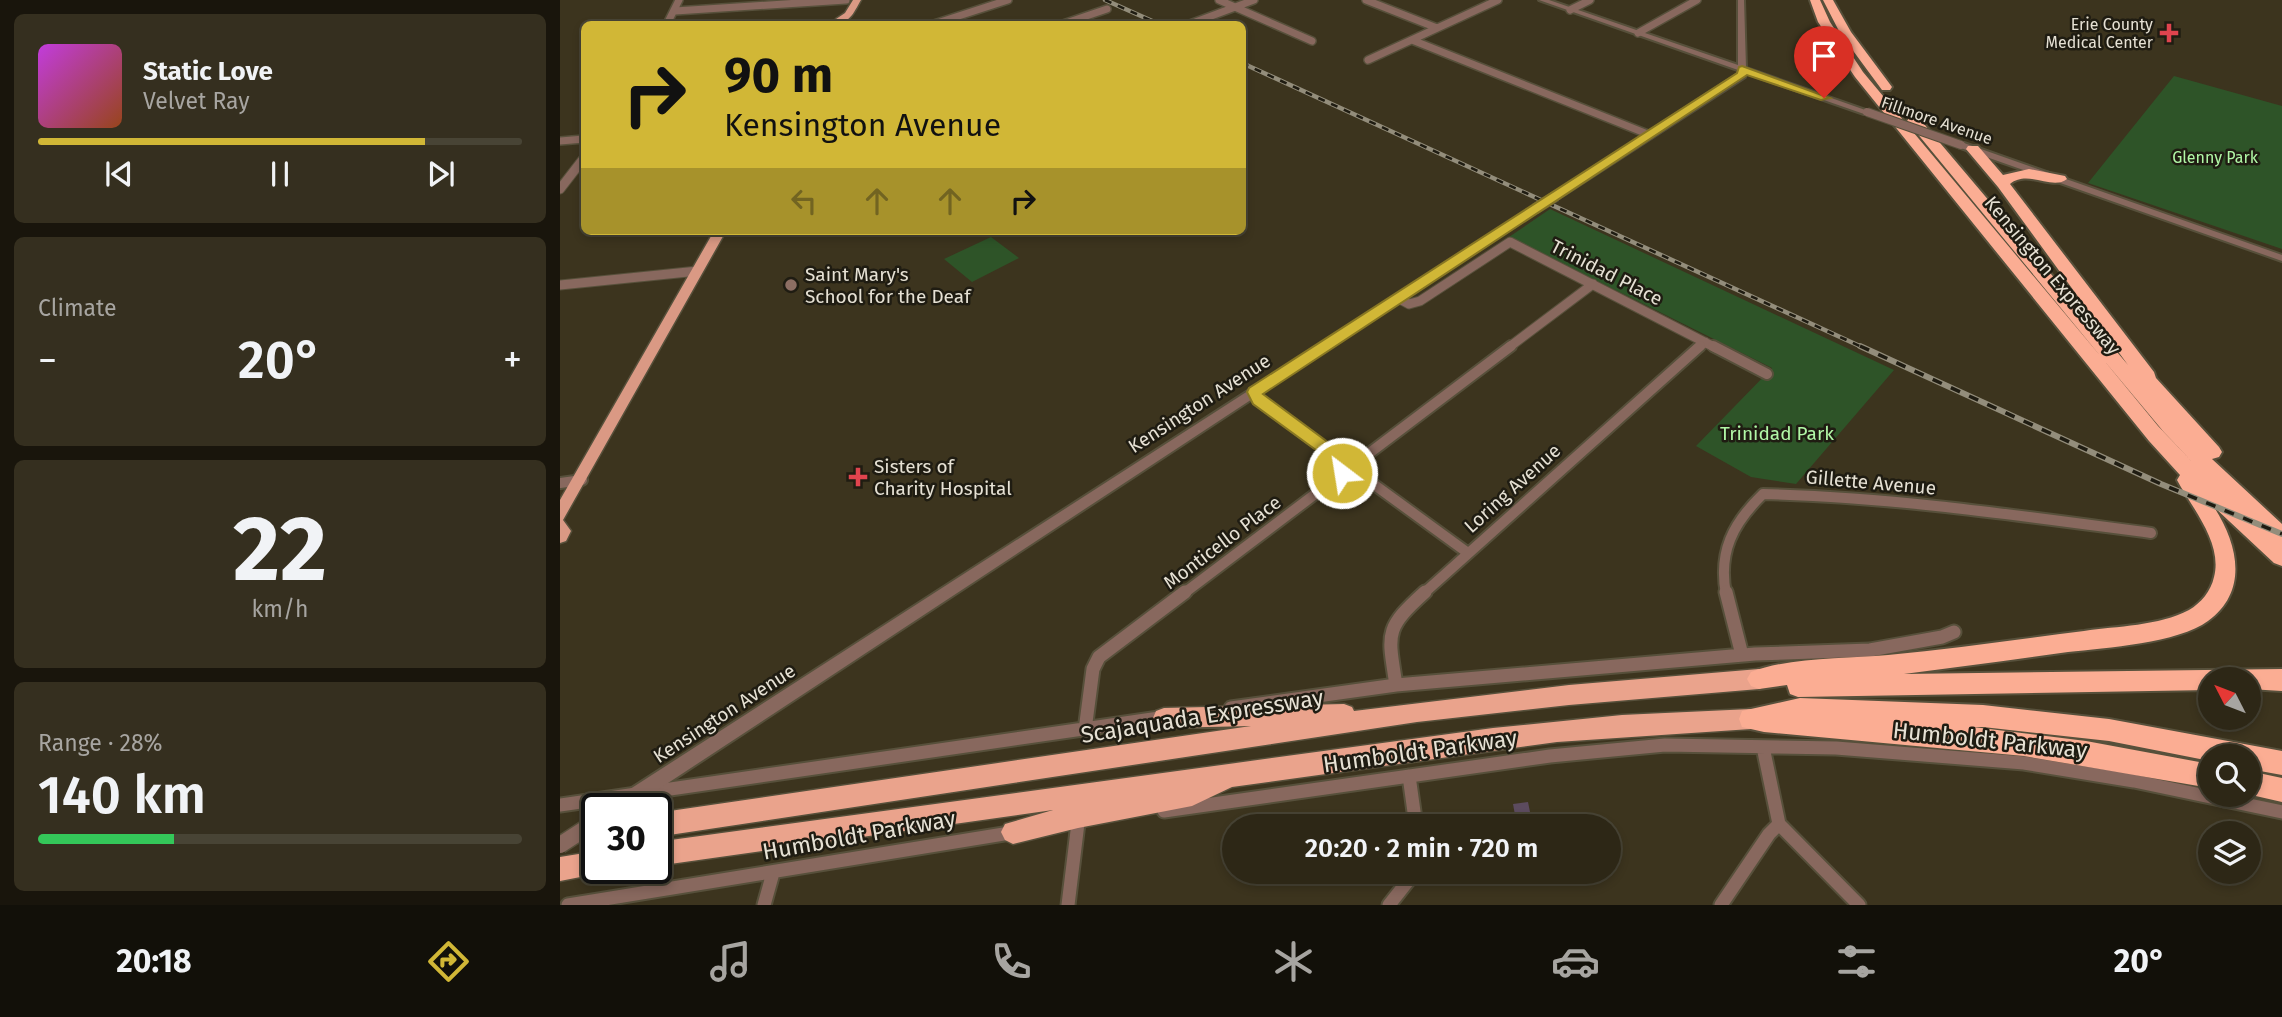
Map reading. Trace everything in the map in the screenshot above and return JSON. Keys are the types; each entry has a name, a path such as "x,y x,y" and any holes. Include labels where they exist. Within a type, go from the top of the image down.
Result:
{"highway":[{"name":"Kensington Expressway","path":"1815,0 1824,22 1859,74 2183,466 2282,557"},
{"name":"Kensington Expressway","path":"1828,0 1846,33 1875,74 2165,421 2213,472 2282,537"},
{"path":"1967,147 2003,184 2145,368 2151,383"},
{"path":"2003,184 2008,177 2019,174 2060,179"},
{"path":"1974,192 1997,213 2203,442 2282,520"},
{"path":"1759,679 1892,666 2135,634 2179,624 2198,616 2211,605 2221,590 2226,575 2225,558 2213,522 2188,484 2183,466"},
{"path":"1759,679 1786,686 2198,680"},
{"name":"Scajaquada Expressway","path":"672,823 1418,712 1569,695 1759,679"},
{"path":"2261,679 2282,680"},
{"path":"672,852 1195,778 1237,776 1565,730 1667,721 1751,719 1800,709 1983,716 2129,734 2282,763"},
{"path":"1164,718 1418,712"},
{"path":"1751,719 1802,727 1963,737 2022,744 2198,774"},
{"path":"1013,832 1078,816 1192,795 1237,776"},
{"path":"2261,786 2282,790"},
{"path":"560,838 581,835"},
{"path":"560,869 581,866"}],"main road":[{"path":"838,21 837,16 846,0"},
{"path":"841,21 848,16 857,0"},
{"path":"560,515 718,235"},
{"path":"560,526 563,531 560,536"}],"street":[{"path":"669,21 679,0"},
{"path":"675,11 846,0"},
{"path":"943,21 1008,0"},
{"path":"1219,0 1312,41"},
{"path":"1199,21 1254,0"},
{"path":"1366,0 1437,28"},
{"path":"1368,60 1498,0"},
{"name":"Fillmore Avenue","path":"1542,0 2282,258"},
{"path":"1570,10 1590,0"},
{"path":"1638,33 1697,0"},
{"path":"1741,0 1742,69"},
{"path":"1072,21 1107,9"},
{"path":"1412,40 1650,135"},
{"path":"1713,59 1731,60 1738,58 1742,51"},
{"name":"Kensington Avenue","path":"640,793 1742,75 1742,69"},
{"path":"560,141 581,139"},
{"path":"560,189 581,162"},
{"name":"Trinidad Place","path":"1398,298 1409,304 1420,301 1510,242 1767,374"},
{"path":"560,285 698,271"},
{"name":"Monticello Place","path":"1085,730 1093,669 1099,657 1593,284"},
{"name":"Loring Avenue","path":"1396,685 1389,641 1393,623 1398,616 1704,342"},
{"path":"1255,392 1258,400 1468,553"},
{"path":"560,482 582,480"},
{"name":"Gillette Avenue","path":"1742,655 1724,580 1724,547 1740,519 1763,494 1846,496 1903,501 2151,533"},
{"path":"640,793 1396,685 1742,655 1870,650 1942,637 1954,632"},
{"name":"Humboldt Parkway","path":"568,905 1013,832 1550,756 1665,745 1836,748 2024,763 2134,781 2282,812"},
{"path":"1763,747 1779,824 1859,905"},
{"path":"1409,776 1414,814"},
{"path":"560,805 581,802"},
{"path":"1068,905 1078,823"},
{"path":"1720,905 1769,834 1779,824"},
{"path":"560,845 581,831"},
{"path":"764,905 773,873"},
{"path":"1389,905 1406,884"}],"green space":[{"name":"Glenny Park","path":"2174,76 2282,106 2282,249 2088,183"},
{"name":"Trinidad Park","path":"1550,209 1894,370 1796,484 1751,477 1696,446 1772,368 1509,237"},
{"path":"991,237 1019,258 972,282 944,259"}],"building":[{"path":"1528,802 1530,814 1515,814 1513,804"}],"railway":[{"path":"1105,0 1152,21"},
{"path":"1246,65 1864,348"},
{"path":"1860,346 2161,484 2282,534"}],"place":[{"name":"Erie County Medical Center","path":"2169,33"},
{"name":"Saint Mary's School for the Deaf","path":"791,285"},
{"name":"Sisters of Charity Hospital","path":"858,477"}],"route":[{"path":"1342,473 1350,467 1258,400 1255,392 1742,75 1742,69 1824,98"}]}
